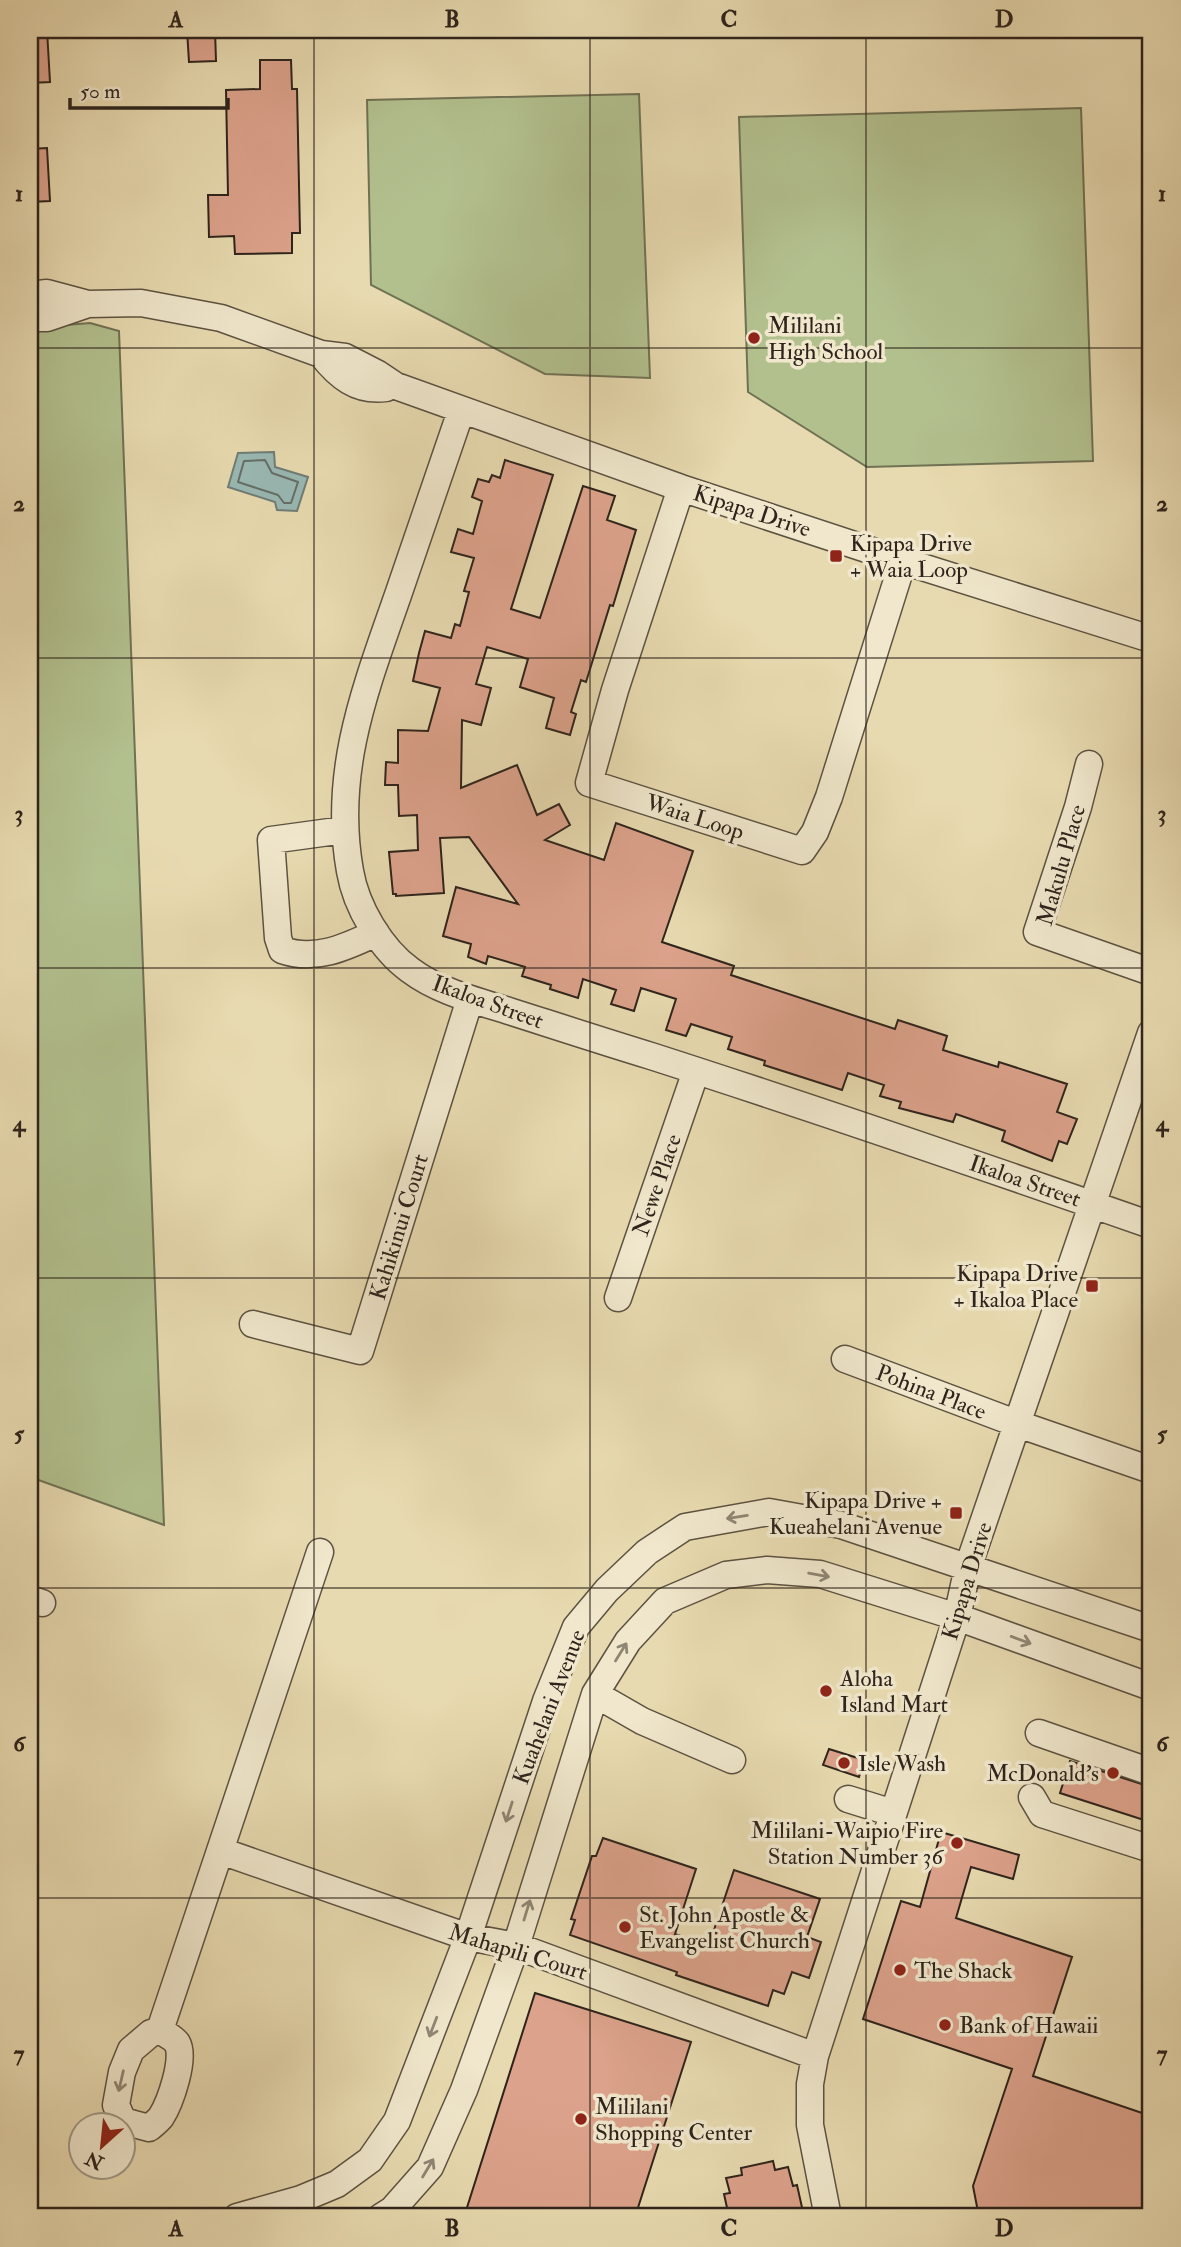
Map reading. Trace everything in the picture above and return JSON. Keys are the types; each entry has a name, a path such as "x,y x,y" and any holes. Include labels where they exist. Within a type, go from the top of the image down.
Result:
{"street":[{"name":"Kipapa Drive","path":"30,295 47,293 88,304 141,303 221,318 321,354 345,357 396,386 681,488 1151,639"},
{"name":"Kipapa Drive","path":"30,318 47,318 88,304"},
{"name":"Ikaloa Street","path":"461,411 368,682 350,745 344,798 344,830 350,875 361,905 376,933 394,956 431,984 471,999 696,1071 1151,1224"},
{"name":"Waia Loop","path":"681,488 615,690 589,783 802,851 821,818 904,561"},
{"name":"Makulu Place","path":"1089,764 1078,807 1037,932 1151,972"},
{"path":"344,830 271,840 278,938 282,950 296,955 341,949 376,933"},
{"name":"Kahikinui Court","path":"253,1324 360,1352 471,999"},
{"name":"Kipapa Drive","path":"828,2217 810,2125 810,2084 815,2056 957,1618 968,1567 1151,1033"},
{"name":"Newe Place","path":"618,1298 696,1071"},
{"name":"Pohina Place","path":"845,1359 1018,1424 1151,1470"},
{"name":"Kuahelani Avenue","path":"237,2217 301,2199 337,2184 370,2160 397,2121 468,1937 546,1701 576,1627 607,1590 647,1552 685,1527 769,1512 841,1525 1151,1629"},
{"path":"160,2030 320,1552"},
{"name":"Kuahelani Avenue","path":"382,2217 392,2210 430,2167 464,2090 516,1947 595,1693 628,1641 665,1601 726,1575 767,1570 820,1574 957,1618 1151,1687"},
{"path":"595,1693 642,1721 732,1760"},
{"path":"1151,1761 1053,1728 1039,1733 1151,1772"},
{"path":"1151,1837 1032,1797 1042,1814 1151,1849"},
{"path":"848,1799 893,1813"},
{"name":"Mahapili Court","path":"221,1851 468,1937 516,1947 815,2056"}],"green space":[{"path":"639,94 650,378 545,374 371,285 367,100"},
{"path":"1081,108 1093,461 867,467 748,392 739,117"},
{"path":"90,323 119,331 164,1525 30,1477 30,328"}],"water":[{"path":"274,452 275,467 308,477 297,511 277,510 275,502 228,487 238,453"}],"building":[{"path":"47,30 50,82 30,83 30,31"},
{"path":"187,30 215,30 216,61 189,62"},
{"path":"260,60 291,60 292,89 297,89 300,233 292,233 292,253 235,254 234,236 209,237 208,195 228,195 226,90 260,89"},
{"path":"47,148 50,201 30,202 30,149"},
{"path":"505,460 553,475 511,609 540,618 583,486 615,496 607,520 636,530 586,682 581,680 571,712 576,714 570,735 546,728 554,698 520,687 528,659 487,647 476,684 491,688 481,725 462,720 461,788 517,765 537,815 559,804 570,825 545,840 604,860 616,823 693,851 662,942 734,966 731,975 895,1029 898,1020 947,1036 943,1050 998,1067 999,1062 1067,1084 1057,1112 1077,1119 1067,1144 1059,1141 1052,1161 1002,1141 1005,1131 956,1114 953,1122 899,1108 901,1102 880,1096 884,1085 848,1073 842,1090 764,1065 765,1061 728,1049 732,1037 691,1024 686,1036 666,1030 676,999 641,988 634,1011 611,1004 616,990 583,979 578,998 550,989 551,985 522,976 525,967 488,956 486,964 468,957 471,944 443,936 456,887 518,904 469,837 440,838 444,893 393,894 389,852 418,850 417,815 399,816 398,785 385,785 386,762 398,763 398,730 428,731 440,688 413,681 425,631 451,638 455,624 460,626 469,592 464,591 474,558 451,552 458,529 473,534 482,501 472,497 478,479 489,482 492,475 500,478"},
{"name":"Isle Wash","path":"829,1749 864,1760 859,1777 823,1765"},
{"path":"1070,1761 1151,1787 1151,1807 1147,1821 1060,1793"},
{"path":"941,1832 1019,1855 1013,1879 971,1867 956,1918 1072,1957 1033,2076 1151,2116 1151,2217 979,2217 973,2186 1012,2069 863,2019 901,1901 920,1907"},
{"name":"St. John Apostle & Evangelist Church","path":"603,1838 696,1869 675,1934 709,1945 734,1870 820,1899 807,1937 821,1942 809,1978 792,1972 784,1994 773,1990 768,2006 570,1935 575,1920 571,1919 592,1856 596,1856"},
{"name":"Mililani Shopping Center","path":"535,1993 691,2042 635,2217 464,2217"},
{"path":"773,2161 775,2170 788,2167 793,2186 797,2185 803,2212 795,2213 796,2217 729,2217 724,2194 730,2193 726,2178 742,2175 741,2168"}],"place":[{"name":"Mililani High School","path":"754,338"},
{"name":"Kipapa Drive + Waia Loop","path":"836,556"},
{"name":"Kipapa Drive + Ikaloa Place","path":"1092,1286"},
{"name":"Kipapa Drive + Kueahelani Avenue","path":"956,1513"},
{"name":"Aloha Island Mart","path":"826,1691"},
{"name":"Isle Wash","path":"844,1763"},
{"name":"McDonald's","path":"1113,1773"},
{"name":"Mililani-Waipio Fire Station Number 36","path":"957,1843"},
{"name":"St. John Apostle & Evangelist Church","path":"625,1927"},
{"name":"The Shack","path":"900,1970"},
{"name":"Bank of Hawaii","path":"945,2025"},
{"name":"Mililani Shopping Center","path":"581,2119"}]}
